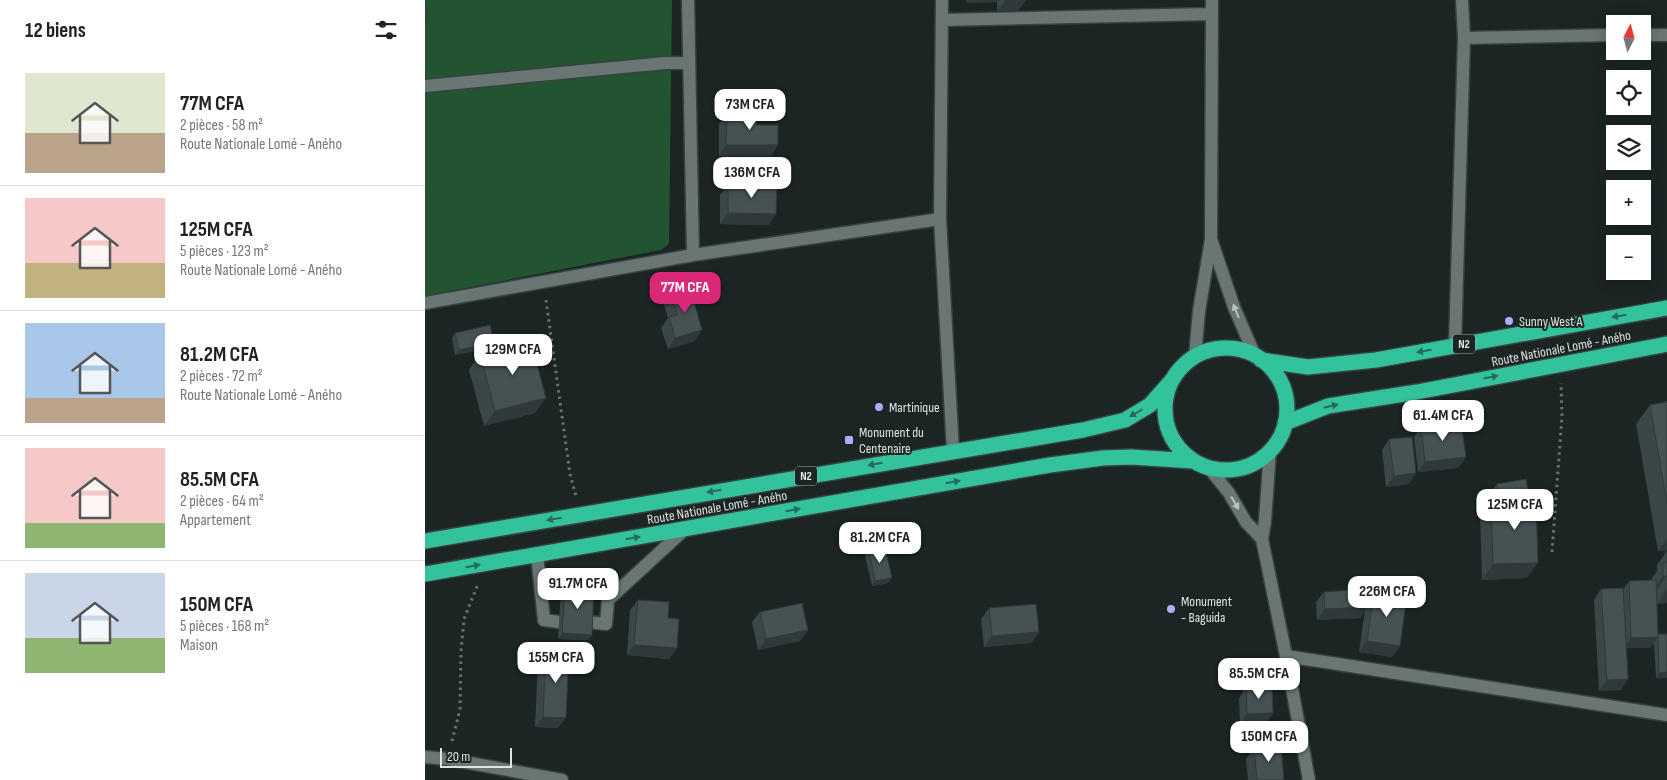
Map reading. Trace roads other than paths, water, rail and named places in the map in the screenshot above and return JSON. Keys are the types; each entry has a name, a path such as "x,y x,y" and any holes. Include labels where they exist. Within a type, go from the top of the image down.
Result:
{"highway":[{"name":"Route Nationale Lomé - Aného","path":"1258,358 1308,367 1376,360 1667,308"},
{"name":"Route Nationale Lomé - Aného","path":"1285,422 1328,406 1417,392 1667,344"},
{"name":"N2","path":"1235,349 1258,358 1270,368 1283,388 1287,411 1278,441 1270,452 1242,468 1219,470 1193,461 1176,445 1167,424 1165,402 1172,380 1186,363 1205,352 1235,349"},
{"name":"Route Nationale Lomé - Aného","path":"425,541 1083,430 1125,420 1150,405 1172,380"},
{"name":"Route Nationale Lomé - Aného","path":"425,574 1079,460 1131,457 1193,461"}],"street":[{"path":"688,0 693,255"},
{"path":"942,0 940,219 953,451"},
{"path":"1195,357 1199,311 1211,240 1213,0"},
{"path":"1455,346 1464,38 1462,0"},
{"path":"942,20 1213,14"},
{"path":"1651,35 1667,34"},
{"path":"1464,38 1606,35"},
{"path":"425,86 665,63 689,63"},
{"path":"425,303 693,255 940,219"},
{"path":"1211,240 1234,307 1258,358"},
{"path":"1270,452 1265,520 1261,539 1286,656 1309,780"},
{"path":"1209,468 1229,494 1246,522 1261,539"},
{"path":"589,622 606,624 608,600 683,530"},
{"path":"537,555 544,620 559,622"},
{"path":"1286,656 1667,714"},
{"path":"425,757 448,759 562,780"}],"place":[{"name":"Sunny West A","path":"1509,321"},
{"name":"Martinique","path":"879,407"},
{"name":"Monument du Centenaire","path":"849,440"},
{"name":"Monument - Baguida","path":"1171,609"}]}
